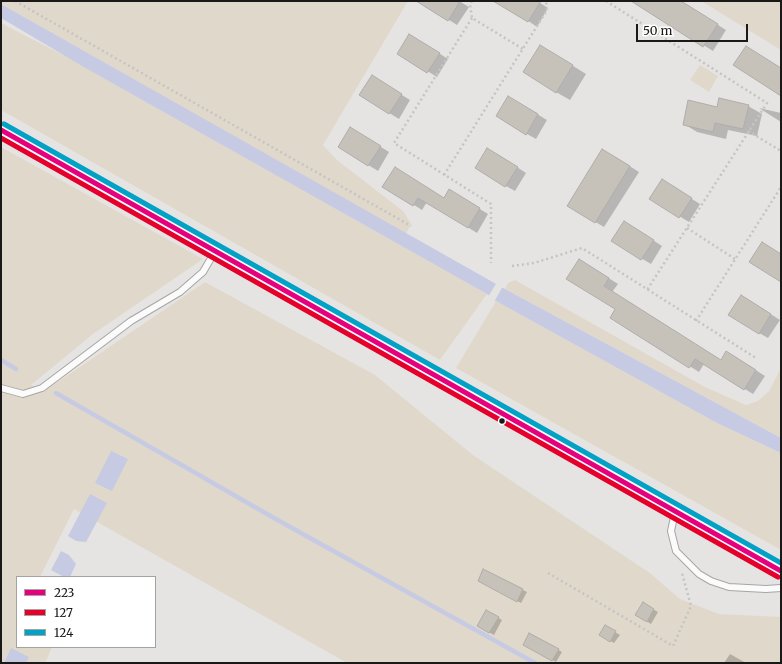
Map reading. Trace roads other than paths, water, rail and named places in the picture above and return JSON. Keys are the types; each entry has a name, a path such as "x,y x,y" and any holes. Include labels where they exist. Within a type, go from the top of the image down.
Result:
{"street":[{"path":"1,130 781,571"}],"lane":[{"path":"1,388 24,394 42,388 131,321 180,292 203,272 215,251"},
{"path":"676,511 671,531 676,551 699,574 729,587 746,589 781,588"}],"water":[{"path":"1,4 505,289 781,438 781,453 717,423 496,301 487,294 82,66 1,18"},
{"path":"111,451 128,459 112,491 95,483"},
{"path":"90,494 107,503 86,542 76,541 68,536"},
{"path":"61,551 69,555 76,564 70,576 62,576 51,570"},
{"path":"11,648 29,657 26,663 4,663"}],"waterway":[{"path":"1,360 16,369"},
{"path":"56,393 274,518 535,663"}]}
